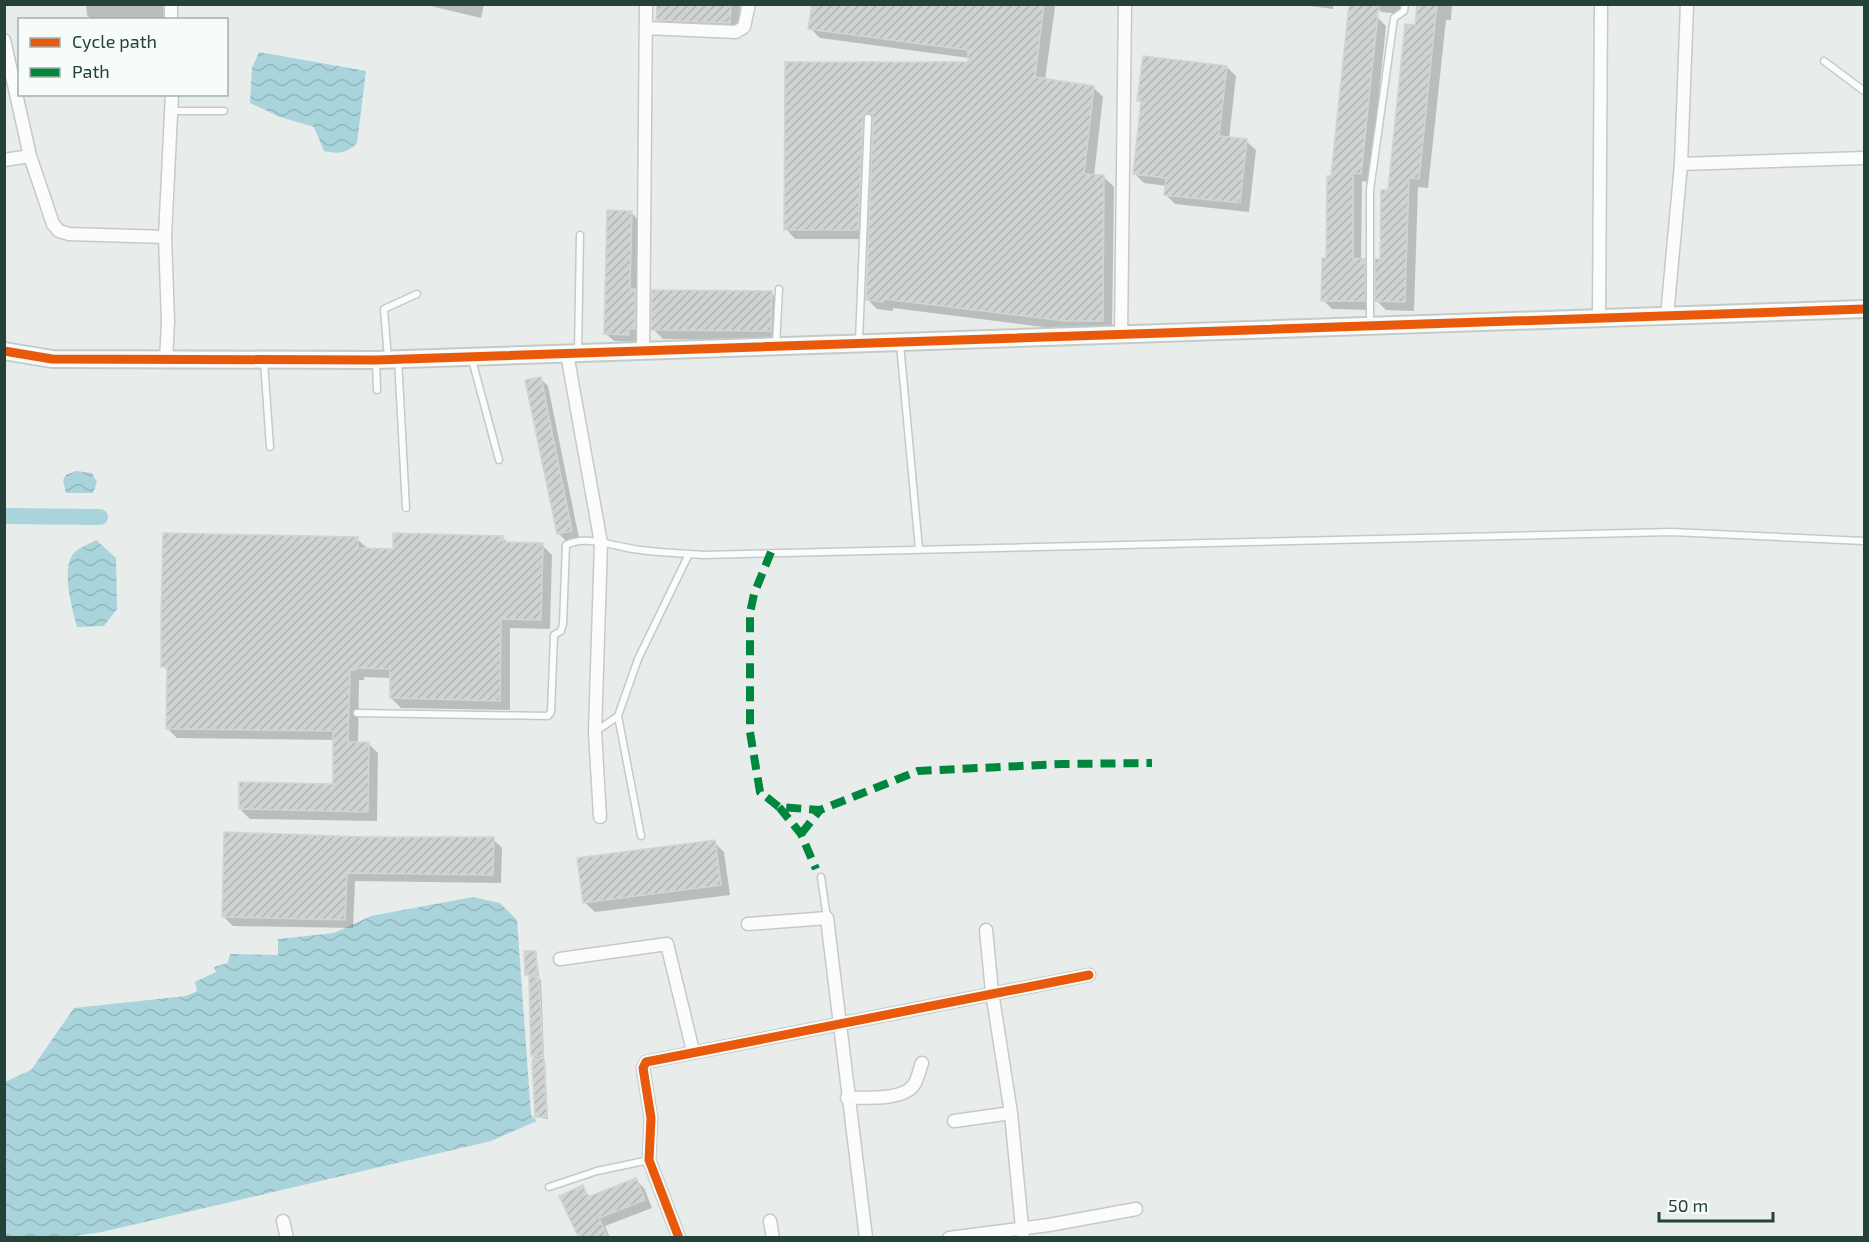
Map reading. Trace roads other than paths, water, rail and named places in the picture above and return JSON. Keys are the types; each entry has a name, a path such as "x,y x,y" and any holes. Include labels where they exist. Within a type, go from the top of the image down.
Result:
{"street":[{"path":"643,352 646,4"},
{"path":"646,28 736,32 744,27 749,4"},
{"path":"1121,336 1125,4"},
{"path":"1599,319 1601,4"},
{"path":"1667,316 1681,164 1687,4"},
{"path":"4,40 7,68 30,156 53,224 59,231 69,234 165,237"},
{"path":"166,361 168,321 165,237 171,96"},
{"path":"4,160 30,156"},
{"path":"1681,164 1864,158"},
{"path":"4,351 52,359 264,361 387,359 776,348 1864,309"},
{"path":"573,354 601,543 595,732 600,817"},
{"path":"748,924 827,918 847,1098 866,1238"},
{"path":"986,930 992,992 1011,1113 1023,1232"},
{"path":"560,959 667,944 693,1051"},
{"path":"679,1238 648,1160 651,1119 643,1068 646,1062 839,1022 1089,975"},
{"path":"847,1098 893,1095 908,1090 915,1084 922,1063"},
{"path":"954,1121 1011,1113"},
{"path":"949,1238 1023,1232 1136,1209"},
{"path":"283,1221 287,1238"},
{"path":"770,1221 773,1238"}],"lane":[{"path":"1370,327 1370,190 1394,18 1404,11 1405,4"},
{"path":"1824,60 1864,91"},
{"path":"172,111 224,111"},
{"path":"859,345 868,118"},
{"path":"573,354 580,235"},
{"path":"776,348 779,289"},
{"path":"406,508 387,359 384,309 417,294"},
{"path":"900,343 919,549"},
{"path":"471,356 499,460"},
{"path":"377,390 387,359"},
{"path":"264,361 270,447"},
{"path":"357,713 548,716 551,712 554,635 561,631 563,624 566,546 577,542 601,543 641,551 689,554 1672,532 1864,541"},
{"path":"641,836 618,716 638,659 689,554"},
{"path":"595,732 618,716"},
{"path":"821,877 827,918"},
{"path":"549,1187 597,1171 648,1160"}],"water":[{"path":"259,52 366,71 357,143 342,152 324,151 314,127 280,117 250,103 252,68"},
{"path":"76,471 92,473 97,482 93,493 66,493 63,480 66,475"},
{"path":"96,540 116,558 117,609 104,626 77,627 68,588 68,567 75,552"},
{"path":"473,897 500,903 517,920 531,1115 537,1121 491,1141 102,1232 59,1238 5,1237 5,1082 31,1070 74,1008 186,996 197,991 195,982 216,972 214,967 228,963 230,954 278,955 278,939 334,933 371,916"}],"waterway":[{"path":"4,516 100,517"}]}
